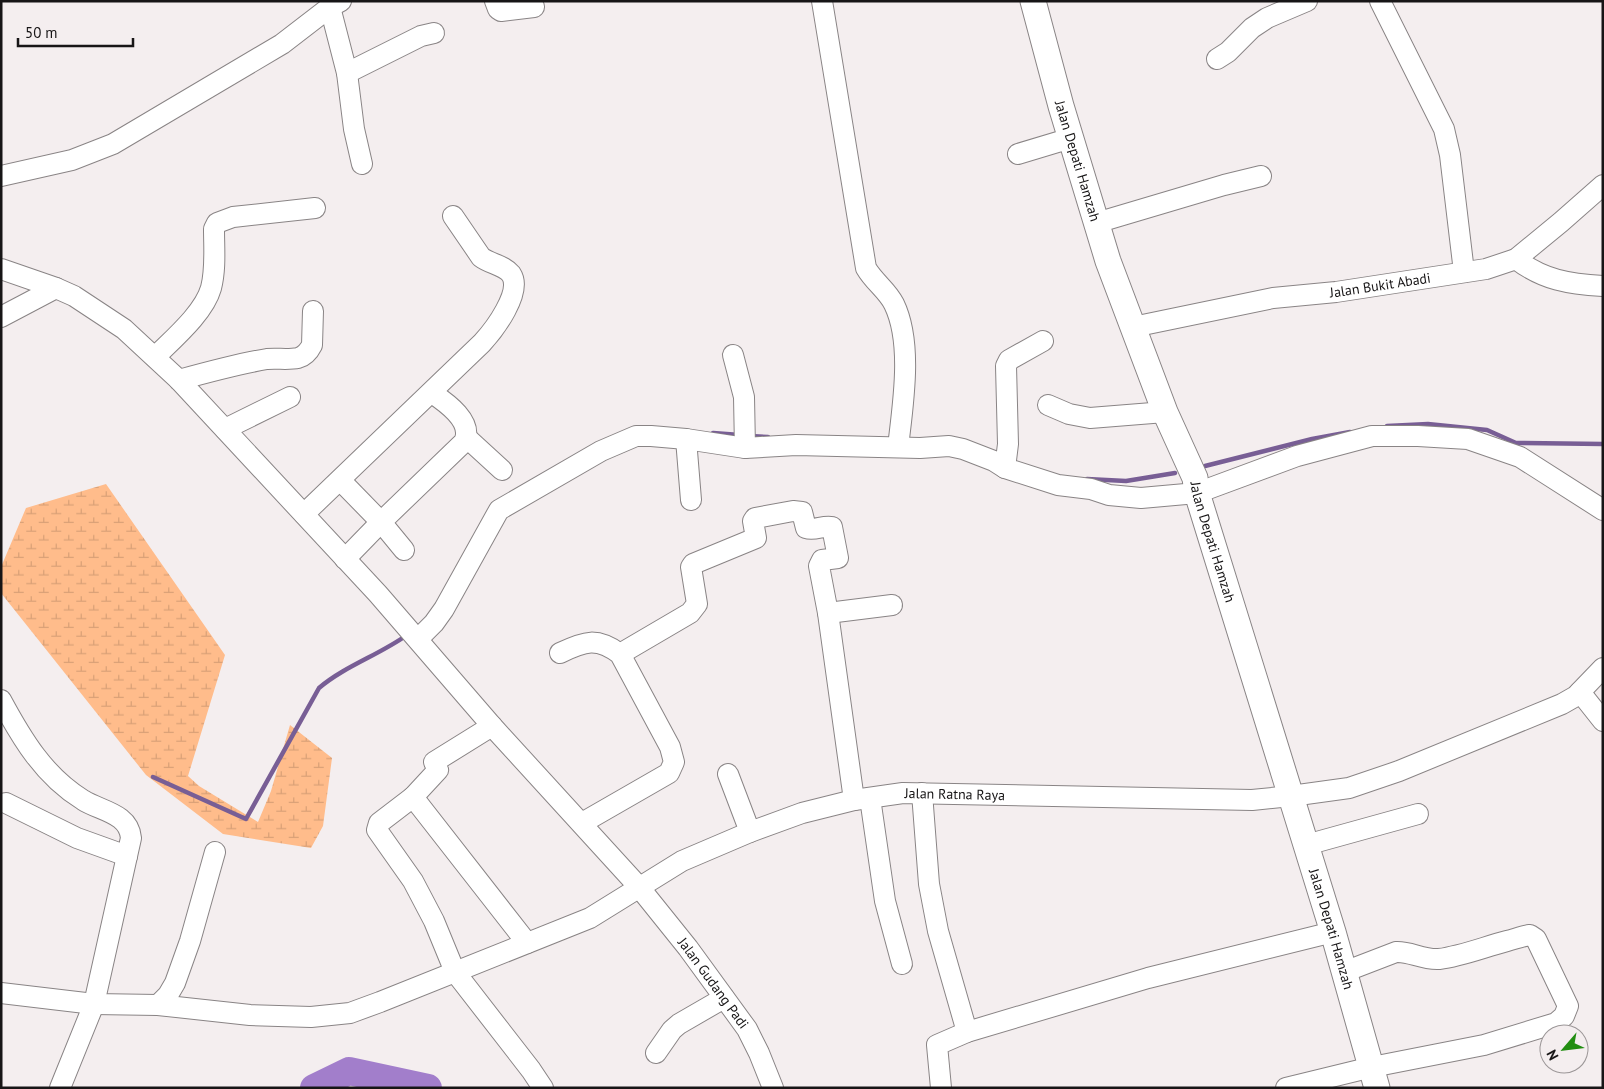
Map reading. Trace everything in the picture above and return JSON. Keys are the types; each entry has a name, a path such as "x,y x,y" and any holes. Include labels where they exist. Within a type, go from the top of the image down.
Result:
{"main road":[{"name":"Jalan Depati Hamzah","path":"1033,1 1108,261 1166,412 1195,478 1197,493 1333,932 1375,1078"}],"street":[{"path":"495,1 498,9 501,11 534,6"},
{"path":"822,1 866,268 870,276 886,291 895,305 902,328 906,354 899,436"},
{"path":"1217,59 1228,52 1252,28 1267,18 1307,1"},
{"path":"1380,1 1444,129 1450,155 1464,272"},
{"path":"1,176 72,160 113,144 282,44 335,4 354,129 362,164"},
{"path":"347,73 421,36 434,33"},
{"path":"1018,154 1071,138"},
{"path":"1096,223 1224,184 1261,176"},
{"name":"Jalan Bukit Abadi","path":"1133,326 1273,298 1336,292 1486,270 1516,259 1603,185"},
{"path":"155,357 176,336 207,298 211,287 214,229 217,223 233,217 316,208"},
{"path":"304,514 432,393 490,335 514,290 514,282 510,274 502,267 481,257 453,216"},
{"path":"1516,259 1530,270 1545,277 1559,281 1603,286"},
{"name":"Jalan Gudang Padi","path":"1,269 74,296 124,329 179,380 411,631 492,726 639,887 688,948 747,1029 760,1053 773,1088"},
{"path":"1,317 56,288"},
{"path":"179,380 236,365 270,359 299,358 310,350 312,345 313,311"},
{"path":"1007,458 1006,366 1009,360 1043,341"},
{"path":"733,355 744,397 745,435"},
{"path":"345,559 464,442 466,429 455,412 432,393"},
{"path":"225,429 290,397"},
{"path":"1048,405 1069,414 1090,418 1166,412"},
{"path":"411,631 434,623 444,610 500,510 507,504 601,451 636,436 686,439 745,435 796,445 899,436 920,448 949,446 963,449 994,461 1007,458 1058,486 1141,498 1197,493 1297,456 1372,436 1468,439 1520,456 1603,510"},
{"path":"466,437 502,470"},
{"path":"686,439 691,500"},
{"path":"340,480 381,522 404,550"},
{"path":"620,654 690,613 697,604 691,567 693,564 756,538 753,522 755,518 793,511 802,512 806,528 810,530 827,526 832,527 838,558 822,560 820,566 862,799 885,901 902,964"},
{"path":"828,613 892,605"},
{"path":"560,654 581,643 598,643 608,646 620,654 670,747 674,762 669,773 582,823"},
{"name":"Jalan Ratna Raya","path":"1,994 94,1004 158,1005 250,1015 311,1018 350,1013 590,918 682,861 750,832 802,813 862,799 903,793 1252,800 1349,788 1400,771 1548,710 1580,692 1603,668"},
{"path":"1580,692 1603,721"},
{"path":"1,700 20,735 34,755 63,786 84,801 123,819 128,825 131,838 94,1004 60,1088"},
{"path":"492,726 434,762 438,770 413,797 379,823 377,830 413,881 434,921 456,972 531,1070 542,1088"},
{"path":"728,774 750,832"},
{"path":"922,793 929,884 938,931 967,1032"},
{"path":"413,797 527,943"},
{"path":"6,802 77,838 127,856"},
{"path":"1306,845 1418,814"},
{"path":"158,1005 168,995 175,983 190,941 215,852"},
{"path":"941,1088 937,1045 967,1032 1148,978 1333,932"},
{"path":"1286,1088 1375,1078 1556,1023 1564,1016 1568,1006 1536,939 1530,936 1489,946 1463,955 1437,959 1420,958 1396,952 1344,972"},
{"path":"656,1053 672,1030 679,1024 724,998"}],"green space":[{"path":"106,484 225,655 188,776 199,786 258,822 271,791 290,725 332,758 323,826 311,848 223,834 146,775 1,593 1,567 26,508"}],"waterway":[{"path":"1387,426 1428,424 1487,430 1516,443 1603,444"},
{"path":"1205,466 1312,439 1350,432"},
{"path":"713,433 740,435"},
{"path":"750,436 768,437"},
{"path":"1087,479 1126,481 1175,473"},
{"path":"153,777 246,819 319,688 340,673 407,635"},
{"path":"314,1088 349,1071 428,1088"}]}
